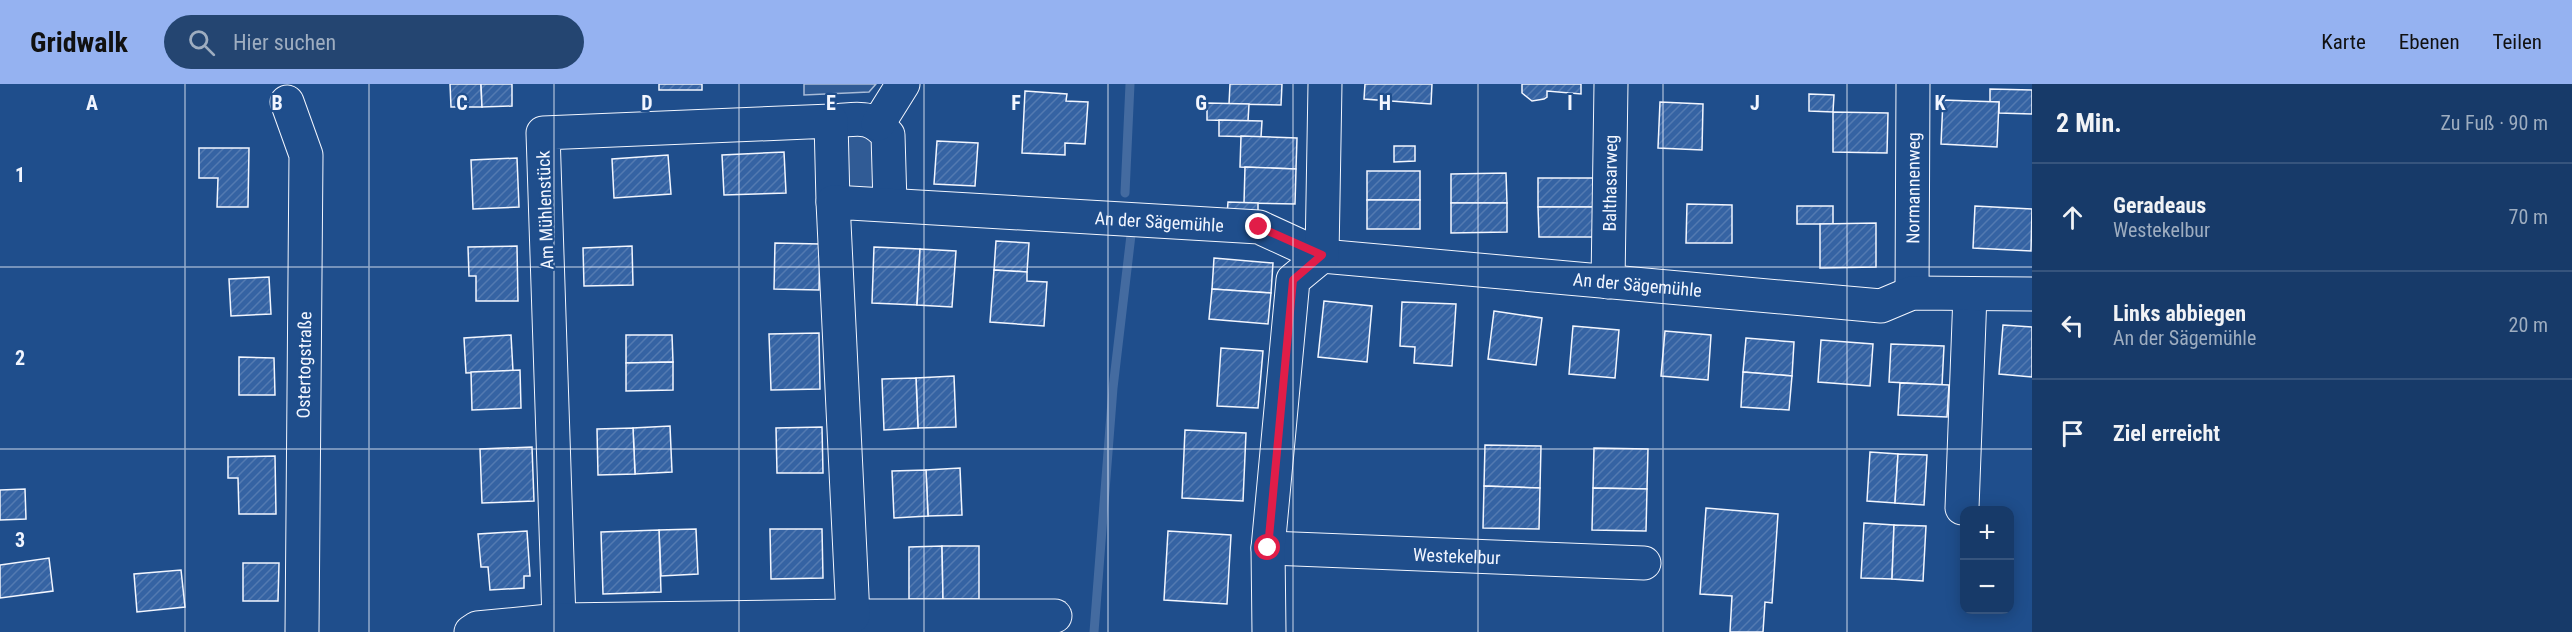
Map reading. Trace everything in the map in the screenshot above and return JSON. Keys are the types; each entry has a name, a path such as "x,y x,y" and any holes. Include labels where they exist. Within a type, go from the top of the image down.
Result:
{"street":[{"path":"878,124 903,84"},
{"path":"1269,632 1268,548 1293,280 1322,255 1325,84"},
{"name":"Balthasarweg","path":"1608,282 1611,84"},
{"name":"Normannenweg","path":"1912,293 1913,84"},
{"name":"Ostertogstraße","path":"287,102 306,154 294,631"},
{"path":"854,616 833,202 831,120 869,119 878,124 888,135 890,204"},
{"name":"Am Mühlenstück","path":"559,620 543,133 831,120"},
{"name":"An der Sägemühle","path":"833,202 1259,227 1322,255 1881,306 1912,293 2032,294"},
{"path":"1962,506 1970,294"},
{"name":"Westekelbur","path":"1268,548 1644,563"},
{"path":"471,632 477,628 559,620 1055,616"}],"shaded area":[{"path":"804,84 876,84 869,92 804,95"},
{"path":"855,129 870,130 880,180 871,192 847,186 846,139"}],"building":[{"path":"450,84 481,84 482,107 451,107"},
{"path":"481,84 512,84 512,106 482,107"},
{"path":"659,84 702,84 702,90 659,90"},
{"path":"1230,84 1282,84 1281,105 1229,104"},
{"path":"1365,84 1432,84 1431,104 1364,99"},
{"path":"1522,84 1581,84 1581,94 1547,91 1547,97 1544,99 1532,101 1522,93"},
{"path":"1990,89 2032,90 2032,114 1999,113 1999,102 1990,102"},
{"path":"1025,91 1067,94 1066,101 1088,102 1085,144 1065,143 1065,155 1022,153"},
{"path":"1809,94 1834,95 1833,112 1809,111"},
{"path":"1943,100 1999,102 1997,147 1941,144"},
{"path":"1660,102 1703,104 1702,150 1658,148"},
{"path":"1207,103 1249,104 1248,121 1207,120"},
{"path":"1833,112 1888,113 1887,153 1833,152"},
{"path":"1219,120 1262,121 1261,137 1219,136"},
{"path":"1241,136 1297,138 1296,169 1240,167"},
{"path":"937,141 978,143 975,186 934,184"},
{"path":"1394,146 1415,146 1415,161 1394,162"},
{"path":"199,148 249,148 248,207 217,207 218,178 199,178"},
{"path":"784,152 786,193 724,195 722,155"},
{"path":"668,155 671,194 614,198 612,159"},
{"path":"517,158 519,207 473,209 471,160"},
{"path":"1245,167 1296,169 1295,204 1244,203"},
{"path":"1367,171 1420,171 1420,200 1367,200"},
{"path":"1506,173 1507,203 1451,203 1451,174"},
{"path":"1538,178 1593,178 1593,207 1538,207"},
{"path":"1367,200 1420,200 1420,229 1367,229"},
{"path":"1228,202 1258,203 1258,216 1227,215"},
{"path":"1451,203 1507,203 1507,232 1451,233"},
{"path":"1687,204 1732,205 1732,243 1686,243"},
{"path":"1797,206 1833,206 1833,224 1797,224"},
{"path":"1975,206 2032,209 2031,251 1973,248"},
{"path":"1538,207 1593,207 1593,237 1539,237"},
{"path":"1876,223 1876,267 1820,268 1820,224"},
{"path":"996,241 1029,243 1027,272 994,270"},
{"path":"775,243 820,244 819,290 774,289"},
{"path":"517,246 518,301 476,301 476,276 469,276 468,247"},
{"path":"632,246 633,285 584,286 583,248"},
{"path":"874,247 920,249 917,305 872,303"},
{"path":"920,249 956,251 952,307 917,305"},
{"path":"1214,258 1273,263 1271,293 1212,289"},
{"path":"994,270 1027,272 1027,281 1047,282 1044,326 990,322"},
{"path":"269,277 271,314 231,316 229,279"},
{"path":"1212,289 1271,293 1268,324 1209,319"},
{"path":"1324,301 1372,306 1367,362 1318,357"},
{"path":"1402,302 1456,304 1452,366 1414,363 1415,347 1400,346"},
{"path":"1494,311 1542,318 1536,365 1488,359"},
{"path":"2003,325 2032,327 2032,377 1999,374"},
{"path":"1573,326 1619,330 1615,378 1569,374"},
{"path":"1665,331 1711,335 1708,380 1661,376"},
{"path":"819,333 820,389 771,390 769,334"},
{"path":"511,335 513,371 466,373 464,338"},
{"path":"626,335 672,335 673,362 626,363"},
{"path":"1746,338 1794,342 1792,376 1743,372"},
{"path":"1821,340 1873,344 1870,386 1818,382"},
{"path":"1891,344 1944,346 1942,385 1889,382"},
{"path":"1221,348 1263,351 1258,408 1217,406"},
{"path":"239,357 274,358 275,395 239,395"},
{"path":"673,362 673,390 626,391 626,363"},
{"path":"520,370 521,408 472,410 471,372"},
{"path":"1743,372 1792,376 1789,410 1741,407"},
{"path":"954,376 956,427 918,428 916,378"},
{"path":"916,378 918,428 884,430 882,379"},
{"path":"1900,383 1949,385 1947,417 1898,415"},
{"path":"670,426 672,472 635,474 633,428"},
{"path":"822,427 823,473 777,473 776,428"},
{"path":"633,428 635,474 598,475 597,429"},
{"path":"1185,430 1246,433 1243,501 1182,498"},
{"path":"1485,445 1541,446 1540,488 1484,486"},
{"path":"532,447 534,501 482,503 480,449"},
{"path":"1594,448 1648,449 1647,489 1593,488"},
{"path":"1870,452 1898,454 1895,503 1867,501"},
{"path":"1898,454 1927,455 1924,505 1895,503"},
{"path":"275,456 276,514 239,514 238,478 228,478 228,457"},
{"path":"960,468 962,515 928,516 926,470"},
{"path":"926,470 928,516 894,518 892,471"},
{"path":"1484,486 1540,488 1539,529 1483,528"},
{"path":"1593,488 1647,489 1646,531 1592,530"},
{"path":"25,489 26,519 0,520 0,490"},
{"path":"1706,508 1778,514 1772,603 1765,602 1763,632 1730,632 1732,596 1700,594"},
{"path":"1864,523 1894,525 1892,579 1861,578"},
{"path":"1894,525 1926,526 1923,581 1892,579"},
{"path":"696,529 698,574 661,576 659,530"},
{"path":"770,529 822,529 823,578 771,579"},
{"path":"659,530 661,592 603,594 601,532"},
{"path":"527,531 530,576 524,576 524,588 490,590 488,567 481,567 478,534"},
{"path":"1168,531 1231,535 1227,604 1164,600"},
{"path":"942,546 943,599 909,599 909,547"},
{"path":"942,546 979,546 979,599 943,599"},
{"path":"49,558 53,591 0,598 0,565"},
{"path":"243,563 279,563 278,601 243,601"},
{"path":"181,570 185,607 137,612 134,574"}],"waterway":[{"path":"1125,193 1130,84"},
{"path":"1094,632 1113,388 1131,235"}],"route":[{"path":"1259,227 1322,255 1293,280 1268,548"}]}
